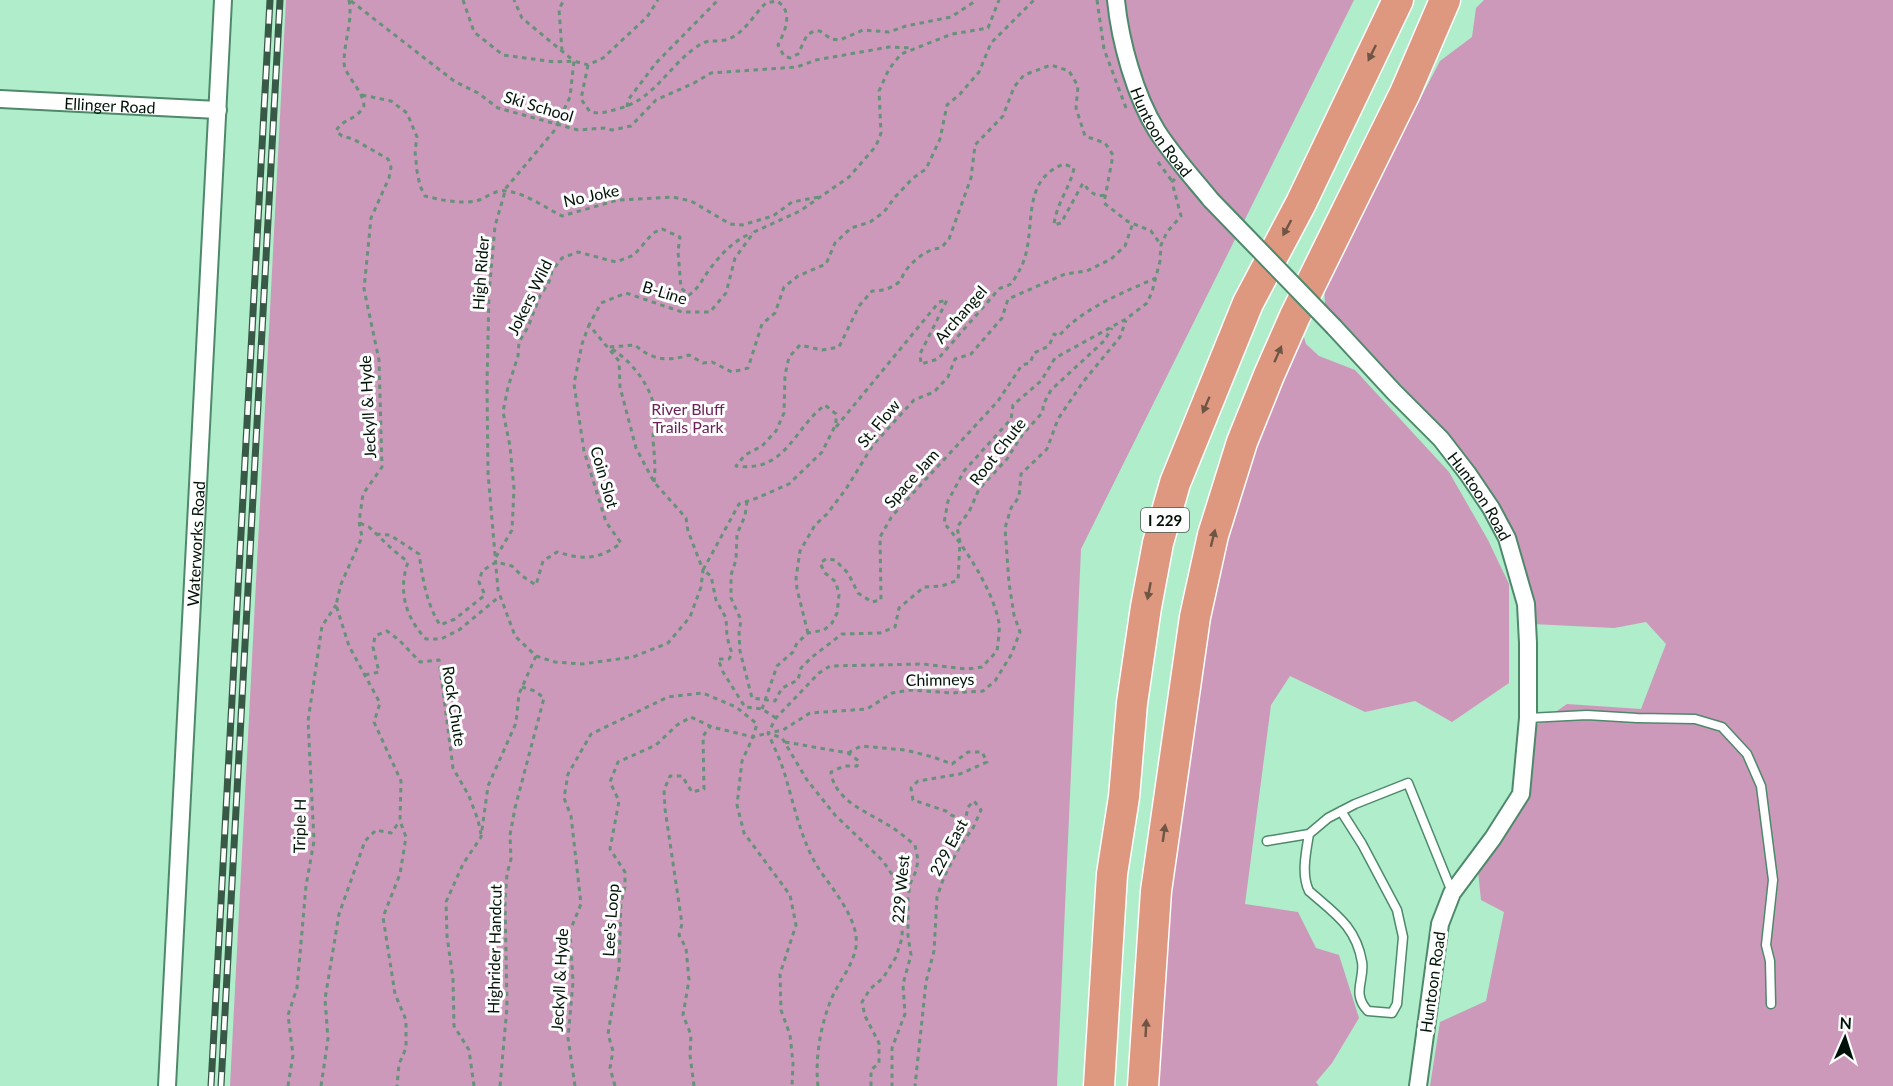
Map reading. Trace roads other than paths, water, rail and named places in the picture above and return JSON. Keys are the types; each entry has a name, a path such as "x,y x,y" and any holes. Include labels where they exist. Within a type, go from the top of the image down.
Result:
{"highway":[{"name":"I 229","path":"1099,1086 1112,874 1124,797 1132,703 1158,543 1175,483 1248,303 1301,203 1398,0"},
{"name":"I 229","path":"1143,1086 1156,891 1195,617 1213,535 1242,442 1269,375 1295,316 1405,93 1445,0"}],"street":[{"name":"Waterworks Road","path":"167,1086 223,0"},
{"name":"Huntoon Road","path":"1116,0 1123,39 1139,93 1157,130 1211,201 1441,439 1480,491 1507,538 1526,604 1528,717 1521,794 1493,838 1452,893 1440,924 1418,1086"},
{"name":"Ellinger Road","path":"0,99 218,110"}],"lane":[{"path":"1528,717 1587,715 1695,718 1722,727 1748,754 1761,786 1773,880 1766,945 1770,962 1771,1004"},
{"path":"1267,841 1309,834 1328,818 1341,811 1408,783 1452,893"},
{"path":"1309,834 1305,853 1306,885 1309,891 1349,927 1363,963 1359,986 1361,1004 1368,1011 1392,1013 1398,1004 1403,937 1397,910 1362,844 1341,811"}],"railway":[{"path":"211,1086 270,0"},
{"path":"221,1086 280,0"}],"park label":[{"name":"River Bluff Trails Park","path":"688,417"}]}
